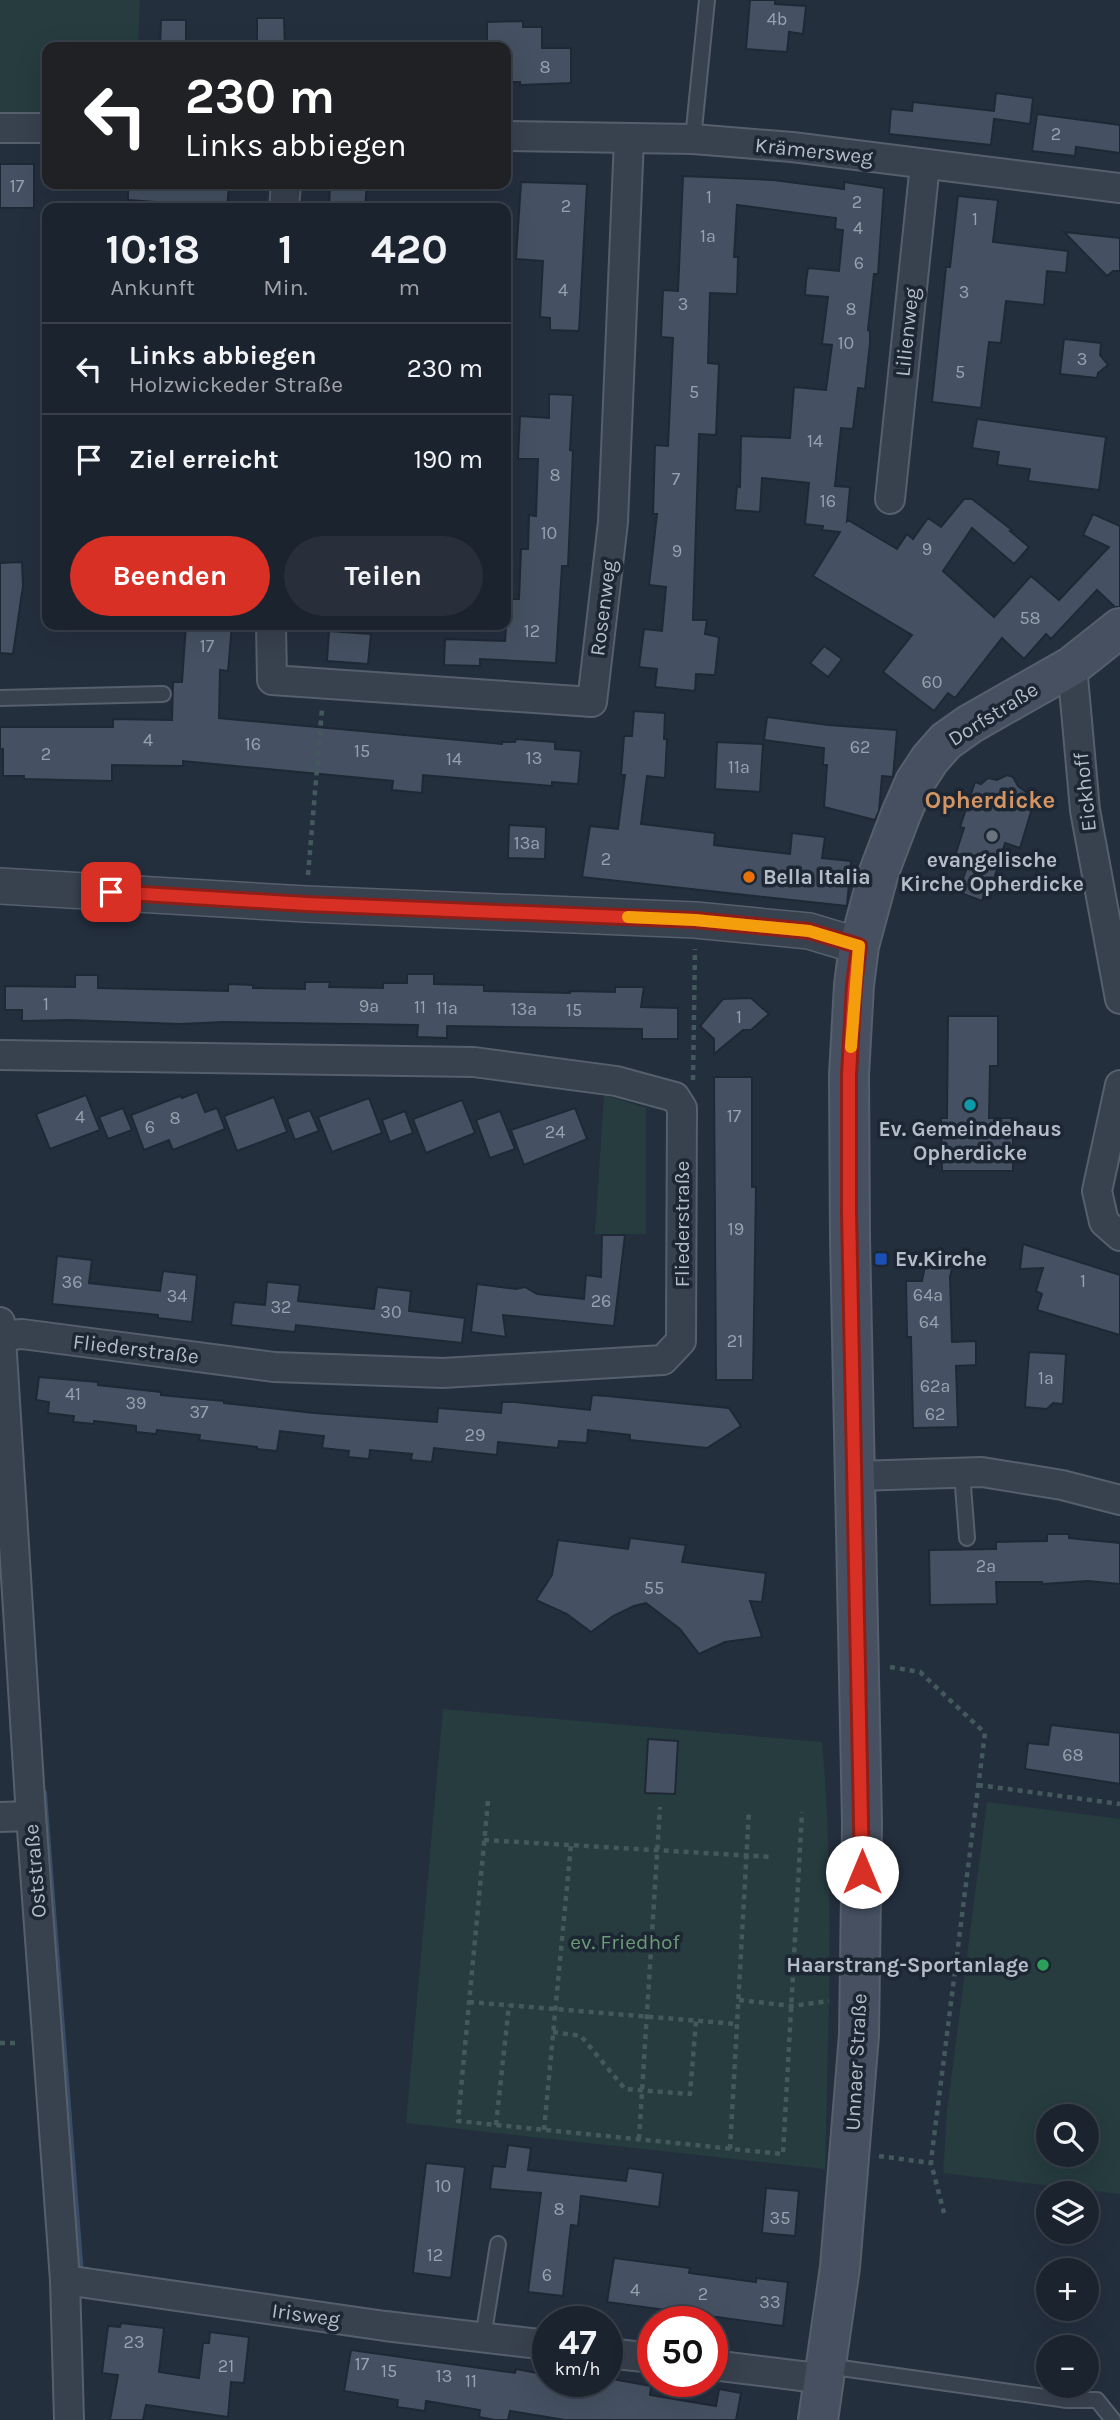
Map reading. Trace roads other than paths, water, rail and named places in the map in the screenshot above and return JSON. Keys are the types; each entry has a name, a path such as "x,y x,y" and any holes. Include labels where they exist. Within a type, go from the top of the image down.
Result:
{"main road":[{"name":"Dorfstraße","path":"859,946 879,872 915,782 930,759 946,741 970,724 1072,666 1120,628"},
{"name":"Unnaer Straße","path":"818,2420 840,2267 859,2035 862,1823 849,1075 859,946"}],"street":[{"path":"0,128 42,128"},
{"name":"Krämersweg","path":"511,136 693,139 792,148 1120,188"},
{"name":"Rosenweg","path":"271,630 272,680 592,702 613,522 629,139"},
{"name":"Lilienweg","path":"890,499 925,164"},
{"name":"Eickhoff","path":"1072,666 1085,810 1120,999"},
{"path":"0,886 306,904 695,920 809,931 859,946"},
{"name":"Fliederstraße","path":"0,1055 474,1062 616,1081 675,1097 682,1108 681,1341 663,1360 443,1373 274,1367 22,1334 1,1336"},
{"path":"1120,1085 1097,1191 1104,1222 1120,1236"},
{"name":"Oststraße","path":"0,1322 31,1816 65,2280 69,2420"},
{"path":"856,1476 982,1472 1062,1485 1120,1500"},
{"path":"0,1817 31,1816"},
{"name":"Irisweg","path":"65,2280 532,2344"},
{"path":"728,2366 826,2372"}],"lane":[{"path":"693,139 707,0"},
{"path":"0,698 163,694"},
{"path":"962,1473 967,1538"},
{"path":"483,2338 498,2244"},
{"path":"826,2372 1067,2400 1097,2400 1112,2420"}],"waterway":[{"path":"43,1793 80,2275"}],"place":[{"name":"evangelische Kirche Opherdicke","path":"992,836"},
{"name":"Bella Italia","path":"749,877"},
{"name":"Ev. Gemeindehaus Opherdicke","path":"970,1105"},
{"name":"Ev.Kirche","path":"881,1259"},
{"name":"Haarstrang-Sportanlage","path":"1043,1965"}],"district":[{"name":"Opherdicke","path":"990,800"}],"park label":[{"name":"ev. Friedhof","path":"625,1942"}]}
